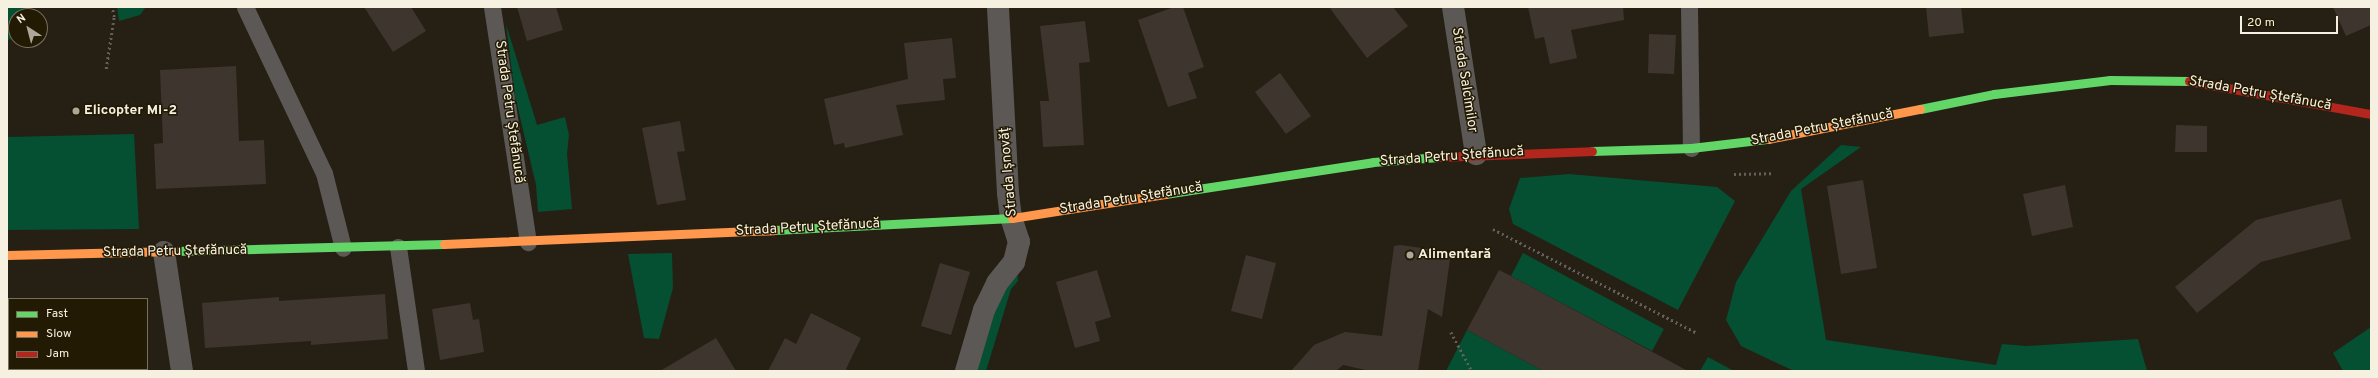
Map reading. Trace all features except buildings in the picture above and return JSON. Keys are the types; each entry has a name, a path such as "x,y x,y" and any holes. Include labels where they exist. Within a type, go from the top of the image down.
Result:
{"main road":[{"name":"Strada Petru Ștefănucă","path":"7,255 343,248 528,242 1011,218 1373,162 1476,154 1691,148 1790,136 1994,94 2110,80 2200,81 2371,114"}],"street":[{"name":"Strada Ișnovăț","path":"966,371 984,310 997,283 1014,262 1019,242 1011,218 998,7"},
{"name":"Strada Salcîmilor","path":"1453,7 1476,154"},
{"path":"164,252 182,371"}],"lane":[{"path":"245,7 324,173 343,248"},
{"name":"Strada Petru Ștefănucă","path":"492,7 528,242"},
{"path":"1689,7 1691,148"},
{"path":"398,246 416,371"}],"path":[{"path":"106,69 114,17 112,7"},
{"path":"1493,229 1697,333"},
{"path":"1451,332 1472,371"}],"green space":[{"path":"7,7 25,7 8,8 7,40"},
{"path":"117,7 146,7 140,15 119,21"},
{"path":"506,24 537,125 565,117 569,135 567,154 572,209 538,212 536,185 515,96"},
{"path":"134,134 139,229 7,230 7,137"},
{"path":"1841,145 1861,147 1801,189 1826,340 1996,365 2002,344 2026,346 2138,339 2147,371 1794,371 1741,346 1726,320 1736,282 1791,191"},
{"path":"1569,174 1717,187 1735,201 1678,310 1513,224 1509,209 1520,178"},
{"path":"672,253 673,288 659,339 644,338 628,254"},
{"path":"1523,253 1664,329 1652,351 1511,276"},
{"path":"1017,272 1018,281 1011,289 986,371 977,371 993,311 1004,287"},
{"path":"2371,327 2371,371 2343,371 2333,353"},
{"path":"1467,330 1543,371 1446,371"},
{"path":"1708,357 1734,371 1700,371"}],"traffic: fast":[{"path":"1920,109 1994,94 2110,80 2189,81"},
{"path":"1592,151 1691,148 1768,139"},
{"path":"1165,194 1373,162 1439,157"},
{"path":"774,230 1012,218"},
{"path":"175,251 444,244"}],"traffic: slow":[{"path":"1768,139 1920,109"},
{"path":"1012,218 1165,194"},
{"path":"444,244 774,230"},
{"path":"7,255 175,251"}],"traffic: jam":[{"path":"2189,81 2371,114"},
{"path":"1439,157 1592,151"}],"place":[{"name":"Elicopter MI-2","path":"76,111"},
{"name":"Alimentară","path":"1410,255"}]}
